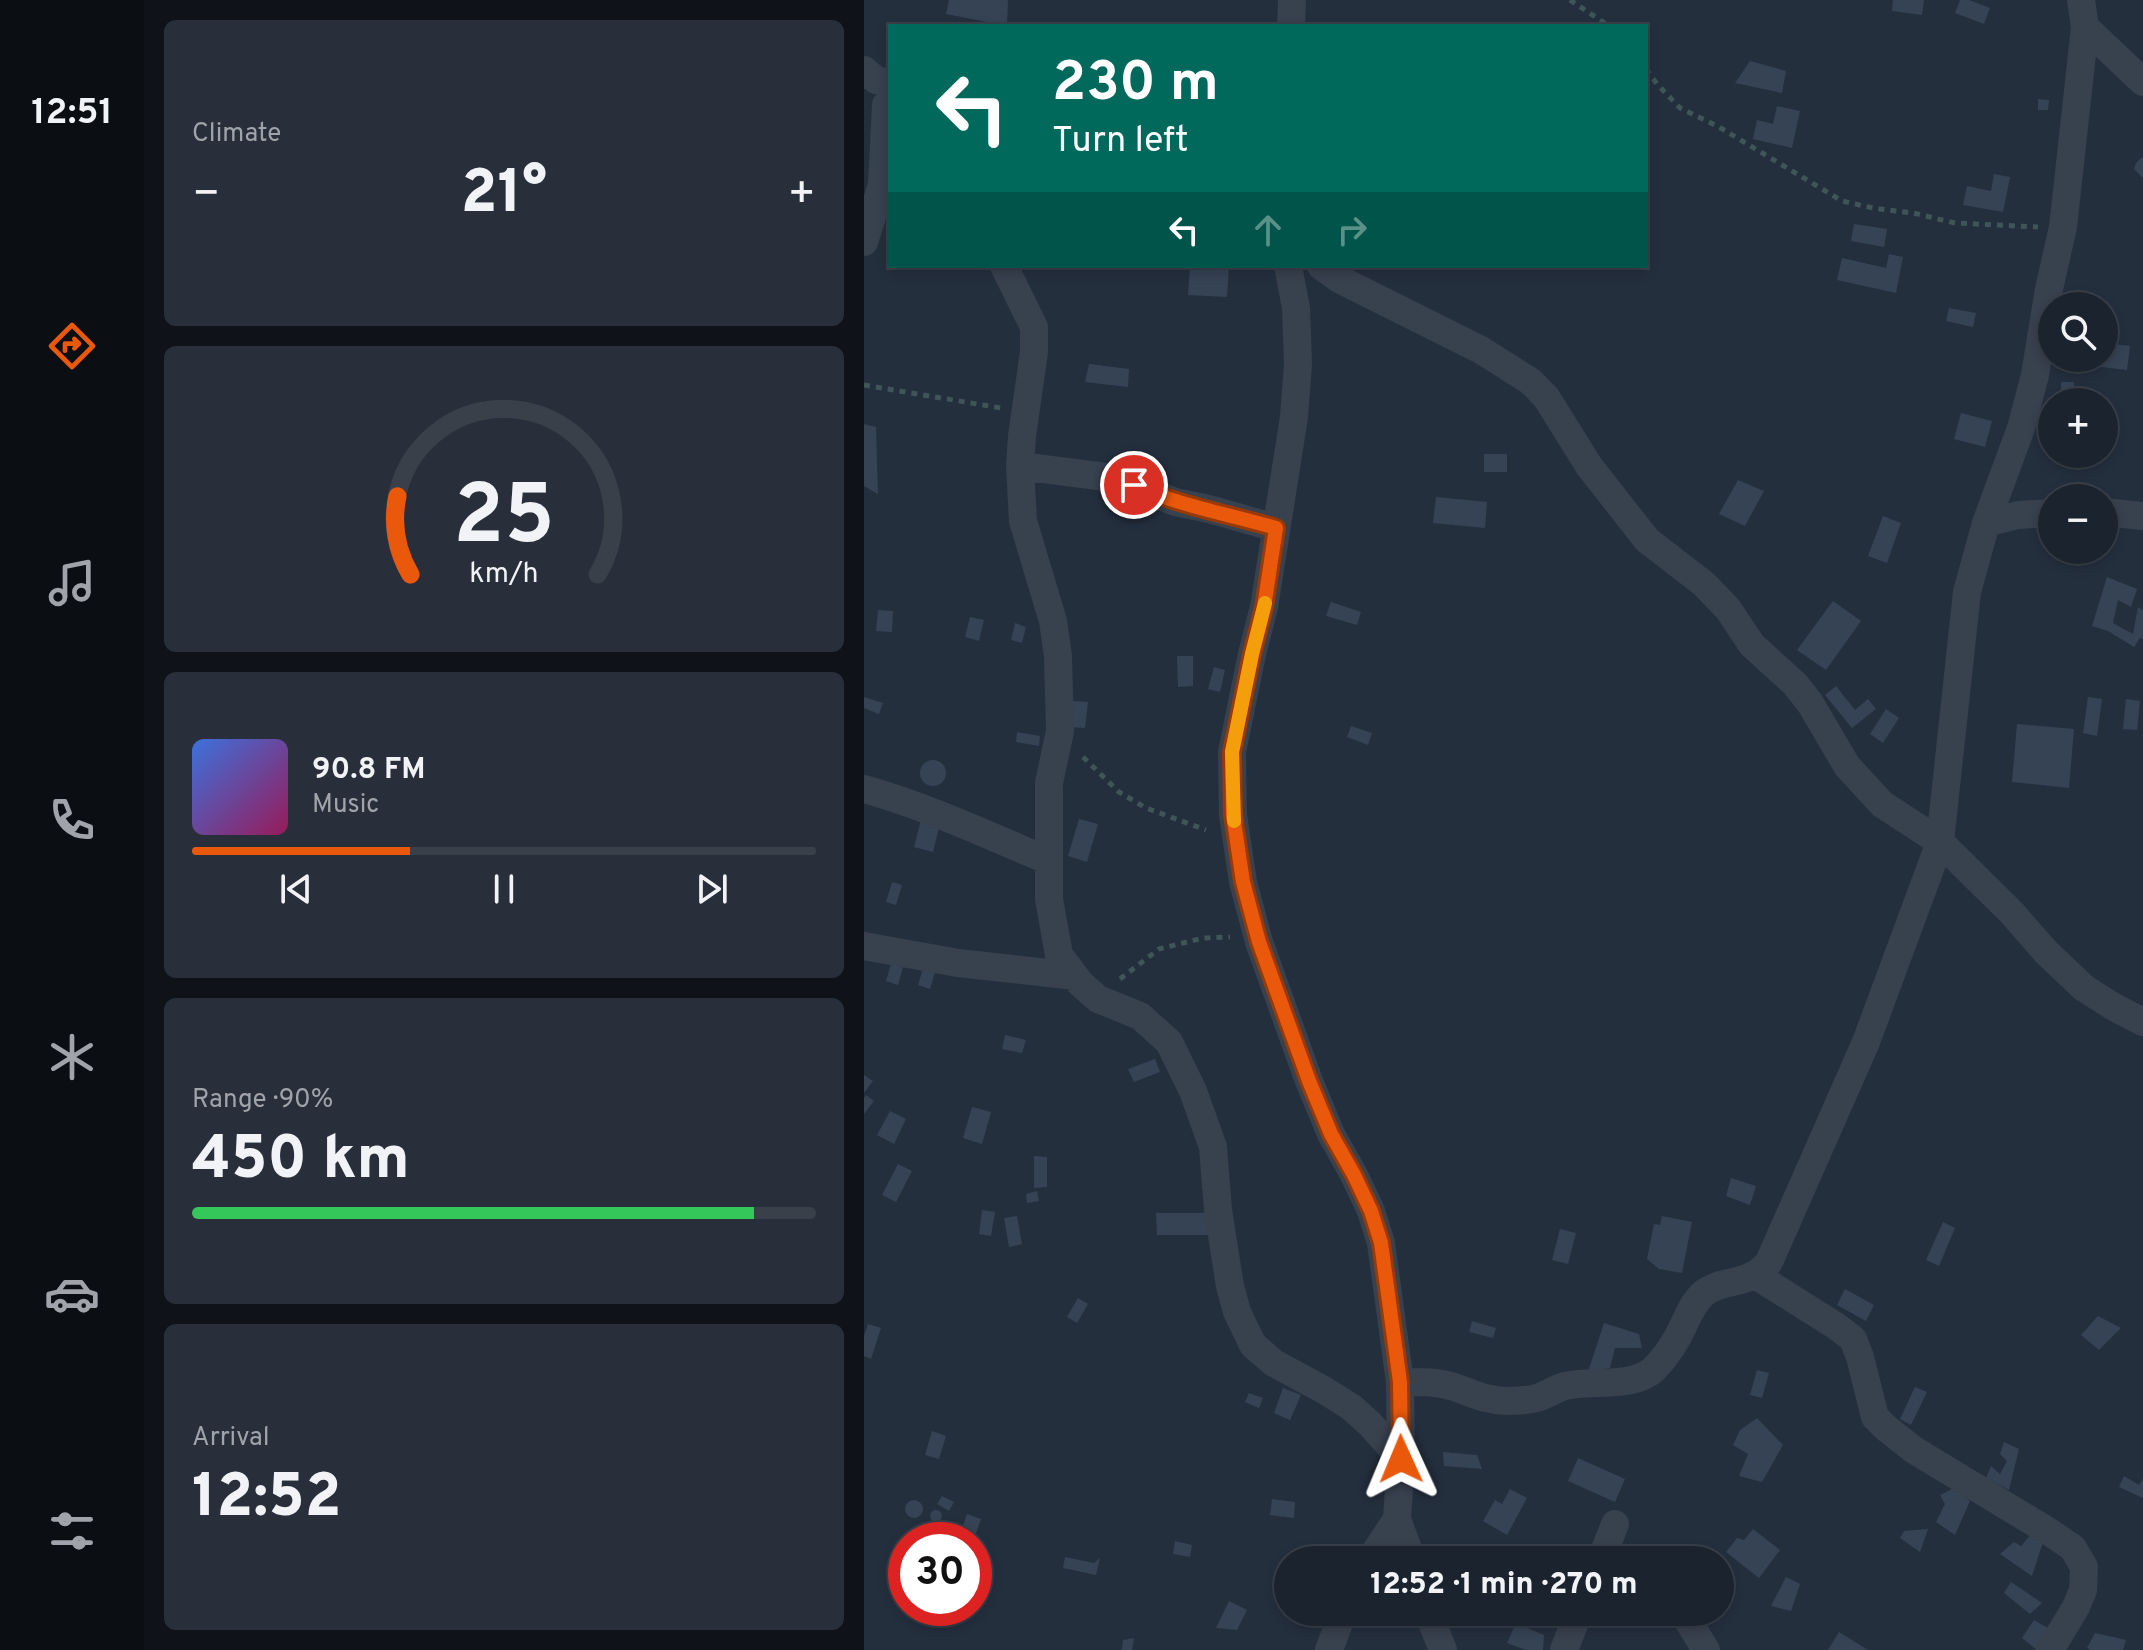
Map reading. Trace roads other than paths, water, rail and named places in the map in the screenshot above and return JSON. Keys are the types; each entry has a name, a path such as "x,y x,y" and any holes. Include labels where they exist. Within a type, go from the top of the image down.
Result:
{"street":[{"path":"1291,24 1292,0"},
{"path":"2083,13 2143,82"},
{"path":"1400,1382 1425,1381 1478,1397 1507,1401 1536,1398 1563,1386 1621,1383 1652,1372 1675,1342 1703,1294 1715,1287 1755,1275 1769,1262 1866,1042 1940,842 1967,592 1986,523 2021,428 2035,375 2063,227 2083,13"},
{"path":"864,242 882,185 881,89"},
{"path":"1005,268 1034,327 1034,352 1020,466 1023,521 1053,621 1058,656 1060,731 1049,783 1049,899 1059,955 1098,999 1140,1016 1169,1042 1193,1091 1213,1147 1218,1210 1230,1286 1237,1312 1253,1345 1274,1363 1351,1407 1401,1459"},
{"path":"1288,268 1296,308 1298,364 1294,417 1264,607 1232,752 1233,815 1243,882 1259,942 1309,1081 1331,1134 1371,1211 1381,1243 1400,1382 1401,1459 1397,1519 1407,1546"},
{"path":"1324,268 1339,279 1481,350 1530,381 1546,397 1589,466 1647,540 1704,584 1728,609 1752,645 1795,684 1810,703 1847,766 1882,804 1940,842 2084,988 2143,1022"},
{"path":"1020,466 1106,477 1175,502 1276,528"},
{"path":"2118,513 2143,516"},
{"path":"1986,523 2038,514"},
{"path":"864,789 956,821 1049,861"},
{"path":"864,946 958,963 1075,976"},
{"path":"1755,1275 1853,1339 1875,1417 1886,1428 1914,1450 2073,1548 2084,1567 2083,1590 2050,1650"},
{"path":"1379,1546 1397,1519"},
{"path":"1606,1546 1615,1524"},
{"path":"1329,1650 1338,1626"},
{"path":"1434,1626 1443,1650"},
{"path":"1564,1650 1573,1626"},
{"path":"1691,1626 1706,1650"}]}
